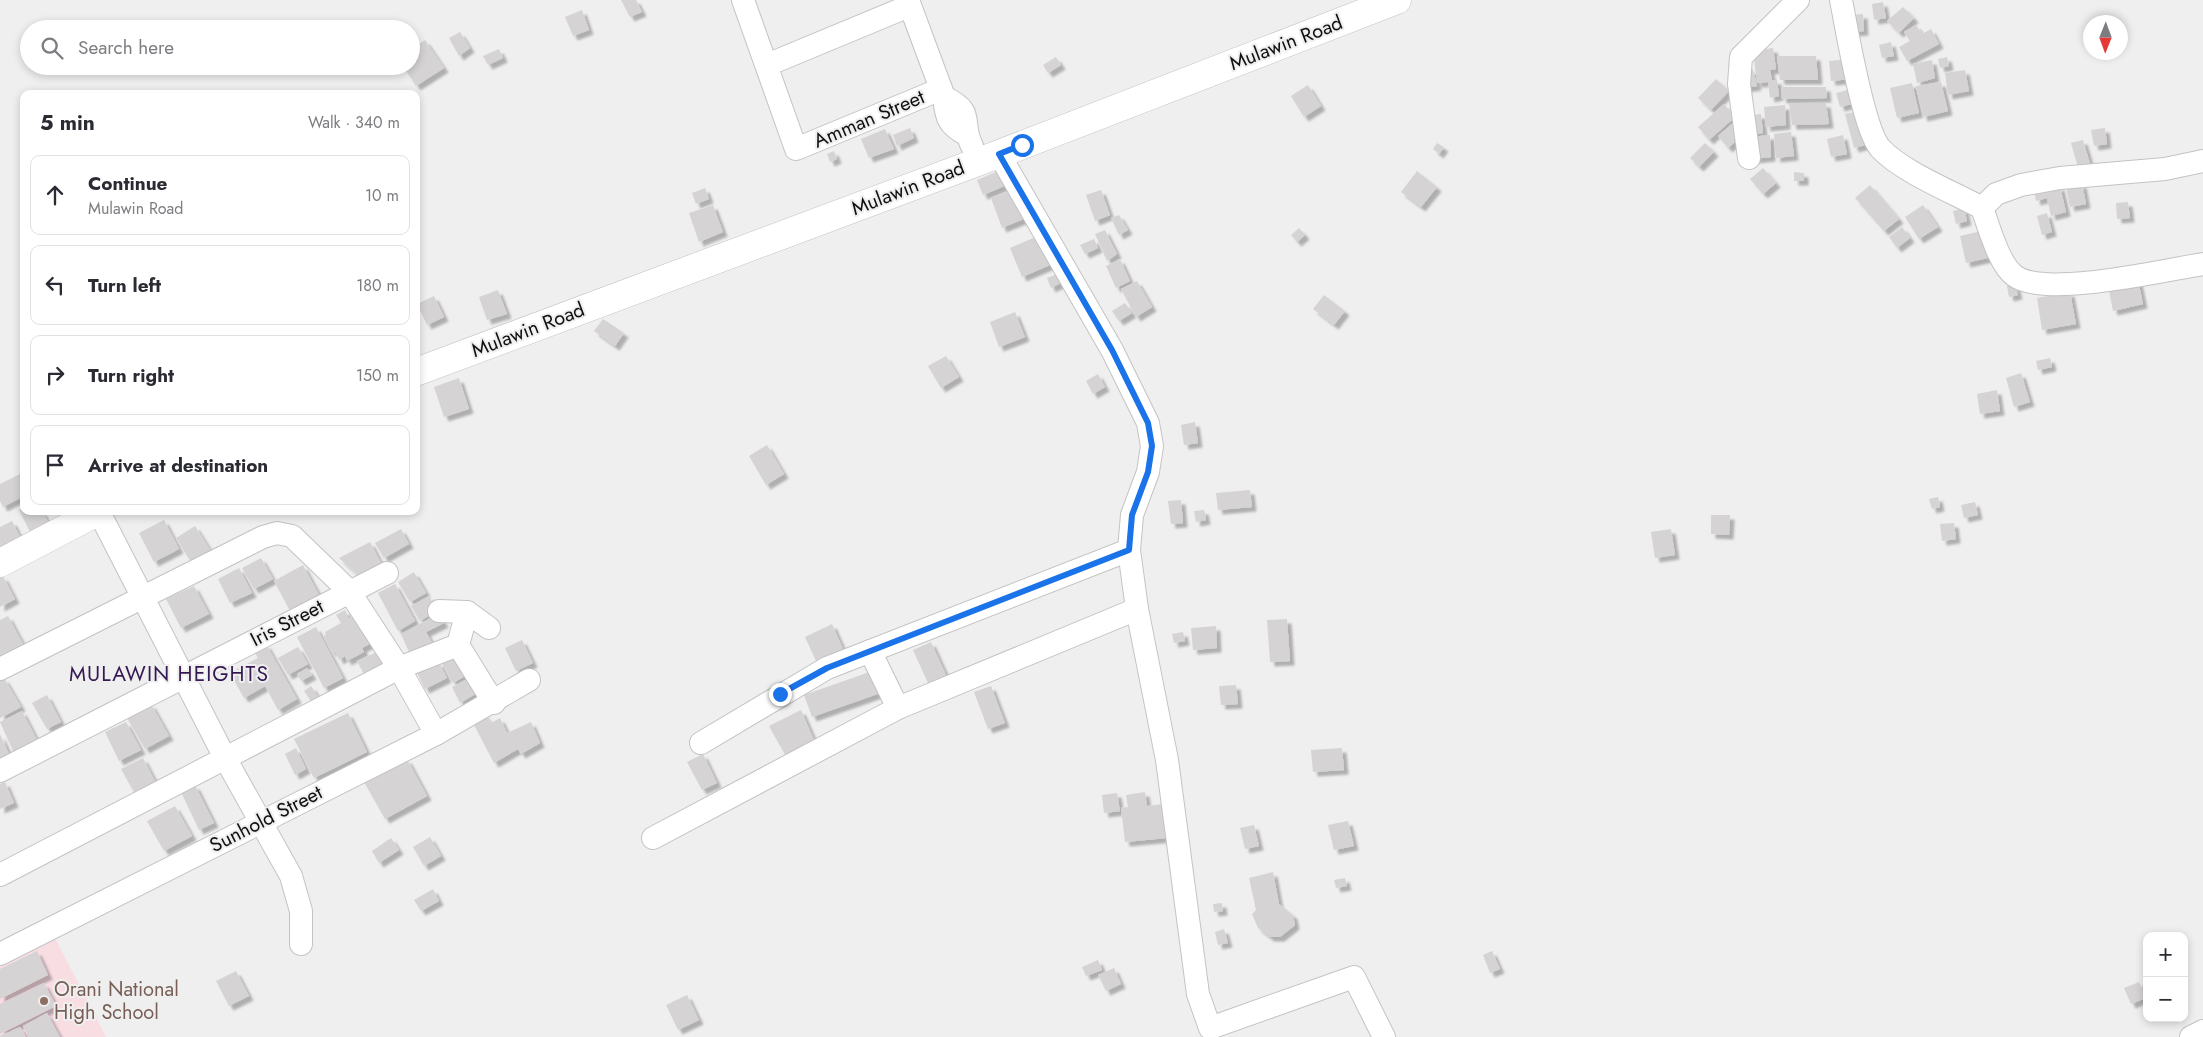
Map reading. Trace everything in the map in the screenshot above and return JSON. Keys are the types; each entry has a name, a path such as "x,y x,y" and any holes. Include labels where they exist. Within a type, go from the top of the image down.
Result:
{"main road":[{"name":"Mulawin Road","path":"420,370 989,157 1398,0"},
{"path":"0,562 91,515"}],"street":[{"path":"743,0 767,65 909,3 942,93 945,113 952,128 967,135 989,157 1112,350 1148,423 1152,446 1148,472 1132,515 1129,550 1137,609 1167,760 1198,994 1210,1028 1354,977 1384,1037"},
{"path":"1749,158 1739,84 1741,57 1798,0"},
{"path":"1841,0 1867,121 1879,147 1899,163 1982,208 2004,263 2015,277 2036,284 2076,284 2203,264"},
{"name":"Amman Street","path":"767,65 796,149 942,93"},
{"path":"1982,208 1996,194 2021,185 2060,178 2165,169 2203,161"},
{"path":"101,515 141,597 259,823 291,876 301,911 301,944"},
{"path":"0,669 263,537 277,533 292,536 350,591 400,668 436,734"},
{"path":"701,743 827,668 1129,550"},
{"name":"Iris Street","path":"0,771 387,573"},
{"path":"653,838 898,708 1137,609"},
{"path":"439,611 466,612 489,628"},
{"path":"466,612 458,645 494,703"},
{"path":"0,875 400,668 458,645"},
{"path":"870,651 898,708"},
{"name":"Sunhold Street","path":"0,954 436,734 494,703 529,680"},
{"path":"2191,1037 2203,1031"}],"shaded area":[{"name":"Orani National High School","path":"55,938 106,1037 0,1037 0,964"}],"building":[{"path":"621,0 636,0 642,12 630,17"},
{"path":"1883,2 1886,18 1874,20 1872,4"},
{"path":"1903,7 1914,18 1899,33 1887,21"},
{"path":"582,10 589,30 573,36 565,17"},
{"path":"1863,14 1864,31 1852,32 1851,15"},
{"path":"1916,25 1922,34 1931,29 1939,44 1907,61 1899,47 1910,41 1904,32"},
{"path":"460,32 470,48 459,56 449,38"},
{"path":"425,40 444,68 416,86 409,75 420,75 420,43"},
{"path":"1891,42 1894,56 1882,58 1879,45"},
{"path":"1773,48 1776,69 1770,70 1772,80 1777,80 1779,96 1770,98 1768,82 1757,83 1753,51"},
{"path":"499,49 503,58 488,65 483,56"},
{"path":"1777,56 1816,56 1818,80 1780,80"},
{"path":"1056,57 1061,65 1048,73 1043,65"},
{"path":"1947,57 1949,66 1940,68 1938,59"},
{"path":"1850,59 1851,79 1831,81 1829,61"},
{"path":"1932,60 1935,78 1917,83 1913,64"},
{"path":"1753,69 1757,86 1744,88 1741,71"},
{"path":"1965,70 1969,91 1948,95 1945,73"},
{"path":"1716,79 1729,91 1711,110 1698,98"},
{"path":"1941,82 1948,111 1923,117 1916,86"},
{"path":"1912,83 1919,113 1897,118 1890,88"},
{"path":"1308,85 1321,106 1304,117 1291,96"},
{"path":"1781,87 1826,87 1827,98 1782,99"},
{"path":"1855,88 1859,102 1840,107 1836,93"},
{"path":"1789,103 1826,103 1829,124 1792,125"},
{"path":"1724,104 1735,117 1709,140 1698,127"},
{"path":"1785,105 1786,125 1766,127 1764,107"},
{"path":"1860,111 1869,144 1854,148 1845,114"},
{"path":"1761,114 1763,133 1749,134 1747,116"},
{"path":"1733,123 1743,135 1728,148 1718,136"},
{"path":"910,128 914,138 897,146 893,135"},
{"path":"2105,128 2107,144 2094,146 2091,130"},
{"path":"885,129 894,149 869,158 861,139"},
{"path":"1791,132 1794,156 1776,158 1774,134"},
{"path":"1770,135 1771,157 1753,159 1751,137"},
{"path":"1843,135 1847,154 1831,157 1827,139"},
{"path":"2083,140 2091,167 2079,171 2071,143"},
{"path":"1437,143 1444,147 1439,154 1433,149"},
{"path":"1705,143 1714,152 1699,167 1690,158"},
{"path":"834,151 837,159 830,162 827,154"},
{"path":"1763,168 1776,183 1763,194 1750,179"},
{"path":"1001,170 1007,185 983,195 977,180"},
{"path":"1417,171 1437,187 1421,207 1401,192"},
{"path":"1794,172 1804,173 1804,181 1794,181"},
{"path":"2082,183 2086,204 2070,207 2066,187"},
{"path":"1870,185 1899,219 1884,231 1855,198"},
{"path":"2060,186 2066,212 2051,216 2047,198 2036,201 2034,190"},
{"path":"705,188 709,199 696,204 692,193"},
{"path":"1013,190 1026,218 1002,228 991,198"},
{"path":"1101,190 1110,215 1095,221 1086,195"},
{"path":"2128,202 2130,218 2117,219 2116,203"},
{"path":"713,205 723,232 699,242 689,213"},
{"path":"1923,205 1938,227 1919,239 1905,217"},
{"path":"1964,208 1967,221 1956,224 1953,211"},
{"path":"2047,213 2052,232 2042,235 2037,216"},
{"path":"1119,215 1128,230 1119,235 1111,218"},
{"path":"1902,227 1910,238 1897,248 1889,237"},
{"path":"1299,228 1305,235 1297,242 1291,235"},
{"path":"1105,230 1117,254 1107,261 1095,234"},
{"path":"1986,230 1992,257 1966,263 1960,236"},
{"path":"1038,236 1050,265 1022,277 1010,248"},
{"path":"1094,239 1098,248 1085,254 1080,245"},
{"path":"1120,259 1130,281 1116,288 1106,266"},
{"path":"1057,274 1061,283 1051,288 1047,278"},
{"path":"2138,280 2143,304 2113,311 2108,286"},
{"path":"1137,281 1152,307 1136,317 1121,289"},
{"path":"2015,284 2018,295 2009,297 2007,286"},
{"path":"498,290 507,314 487,320 479,297"},
{"path":"2070,292 2076,324 2042,330 2037,298"},
{"path":"1324,295 1345,311 1334,325 1313,309"},
{"path":"434,296 444,317 427,325 420,310 420,303"},
{"path":"1125,303 1132,313 1119,321 1112,311"},
{"path":"1015,312 1025,337 999,347 990,322"},
{"path":"603,319 624,333 615,346 594,331"},
{"path":"946,356 959,377 941,388 928,366"},
{"path":"2050,358 2052,367 2038,370 2036,361"},
{"path":"2021,373 2030,402 2014,407 2006,378"},
{"path":"1098,374 1105,387 1093,394 1086,381"},
{"path":"459,378 469,409 444,417 434,387"},
{"path":"1997,390 2000,411 1980,414 1977,394"},
{"path":"1195,422 1198,443 1184,445 1181,425"},
{"path":"767,445 784,474 766,485 749,456"},
{"path":"20,474 20,498 3,507 0,501 0,484"},
{"path":"1250,490 1252,507 1218,510 1216,493"},
{"path":"1938,497 1940,507 1932,509 1929,499"},
{"path":"1181,500 1183,523 1171,524 1168,501"},
{"path":"1975,502 1978,515 1964,518 1961,505"},
{"path":"1204,510 1206,520 1196,522 1194,511"},
{"path":"22,515 44,515 48,522 30,532"},
{"path":"1711,515 1730,515 1729,535 1711,534"},
{"path":"164,520 179,549 154,562 139,533"},
{"path":"12,521 20,537 0,555 0,527"},
{"path":"1954,523 1956,539 1942,541 1940,524"},
{"path":"195,526 212,553 193,565 176,538"},
{"path":"401,529 409,544 384,558 375,543"},
{"path":"1671,529 1675,555 1655,558 1651,532"},
{"path":"370,542 382,565 359,576 339,558"},
{"path":"261,558 273,579 254,589 242,568"},
{"path":"303,565 320,597 291,613 274,581"},
{"path":"239,568 252,593 230,603 218,579"},
{"path":"414,572 426,593 410,602 398,582"},
{"path":"3,576 15,599 0,607 0,578"},
{"path":"395,584 415,621 398,631 378,593"},
{"path":"194,586 209,614 181,628 166,599"},
{"path":"429,596 437,611 420,621 411,606"},
{"path":"345,610 349,619 360,613 375,641 362,648 364,652 347,661 345,656 339,660 335,651 332,652 323,636 326,635 325,632 341,623 336,615"},
{"path":"438,614 444,623 426,632 432,643 410,654 401,634"},
{"path":"8,616 25,648 0,661 0,620"},
{"path":"1287,619 1290,661 1270,662 1267,620"},
{"path":"832,624 843,649 816,661 805,637"},
{"path":"1216,626 1217,648 1193,650 1191,628"},
{"path":"316,627 343,678 324,688 297,637"},
{"path":"1183,632 1185,641 1174,643 1172,634"},
{"path":"522,640 533,663 516,671 505,648"},
{"path":"931,642 950,684 932,692 913,650"},
{"path":"266,644 297,699 278,710 265,686 244,698 230,673 258,658 254,651"},
{"path":"298,647 308,664 288,675 278,658"},
{"path":"381,650 389,668 366,678 357,661"},
{"path":"457,650 470,673 453,683 440,660"},
{"path":"439,662 447,678 425,689 417,673"},
{"path":"307,668 312,675 301,681 297,674"},
{"path":"878,669 886,691 812,717 804,695"},
{"path":"4,678 21,707 0,718 0,681"},
{"path":"469,678 477,693 460,703 452,687"},
{"path":"1236,685 1238,704 1221,705 1219,686"},
{"path":"311,686 318,697 311,701 304,691"},
{"path":"991,686 1005,723 988,729 974,692"},
{"path":"47,695 61,722 47,729 32,703"},
{"path":"151,704 169,736 145,749 127,718"},
{"path":"801,710 817,747 788,760 769,726"},
{"path":"22,711 38,742 14,753 0,722"},
{"path":"348,713 367,752 314,778 294,739"},
{"path":"483,713 491,723 500,718 507,733 531,722 540,743 521,754 518,749 494,763 472,721"},
{"path":"126,722 141,750 119,761 105,732"},
{"path":"0,734 9,754 0,759"},
{"path":"296,748 306,769 295,775 285,754"},
{"path":"1342,748 1344,770 1313,772 1311,750"},
{"path":"703,754 717,783 702,790 687,762"},
{"path":"143,758 156,783 135,794 121,769"},
{"path":"407,759 427,796 385,819 364,782"},
{"path":"5,782 14,803 0,809 0,784"},
{"path":"195,785 214,823 199,830 181,792"},
{"path":"1145,792 1147,806 1164,804 1167,838 1125,842 1121,808 1128,807 1126,795"},
{"path":"1117,793 1120,811 1104,813 1102,795"},
{"path":"175,806 192,836 164,851 147,821"},
{"path":"1348,821 1354,846 1334,850 1328,825"},
{"path":"1254,825 1259,846 1245,849 1240,828"},
{"path":"430,837 441,856 424,866 413,847"},
{"path":"391,838 399,850 379,863 372,851"},
{"path":"1273,872 1279,904 1293,915 1295,925 1280,937 1270,937 1258,928 1252,914 1256,910 1249,878"},
{"path":"1345,878 1347,886 1336,888 1334,880"},
{"path":"433,889 439,901 421,911 414,900"},
{"path":"1222,903 1223,911 1214,912 1213,904"},
{"path":"1224,929 1228,943 1218,945 1215,932"},
{"path":"37,951 48,975 0,999 0,969"},
{"path":"1492,951 1500,969 1490,973 1483,955"},
{"path":"1098,960 1102,970 1086,976 1082,967"},
{"path":"1114,968 1121,984 1106,991 1098,975"},
{"path":"236,971 249,996 229,1006 216,981"},
{"path":"2139,982 2143,991 2143,999 2131,1004 2124,988"},
{"path":"44,983 56,1006 0,1034 0,1004"},
{"path":"687,995 699,1020 678,1030 666,1005"},
{"path":"47,1013 60,1037 29,1037 23,1026"},
{"path":"20,1027 26,1037 0,1037 0,1036"}],"place":[{"name":"Orani National High School","path":"44,1001"}],"district":[{"name":"MULAWIN HEIGHTS","path":"169,674"}],"route":[{"path":"780,694 827,668 1129,550 1132,515 1148,472 1152,446 1148,423 1112,350 1048,243 999,154 1022,145"}]}
